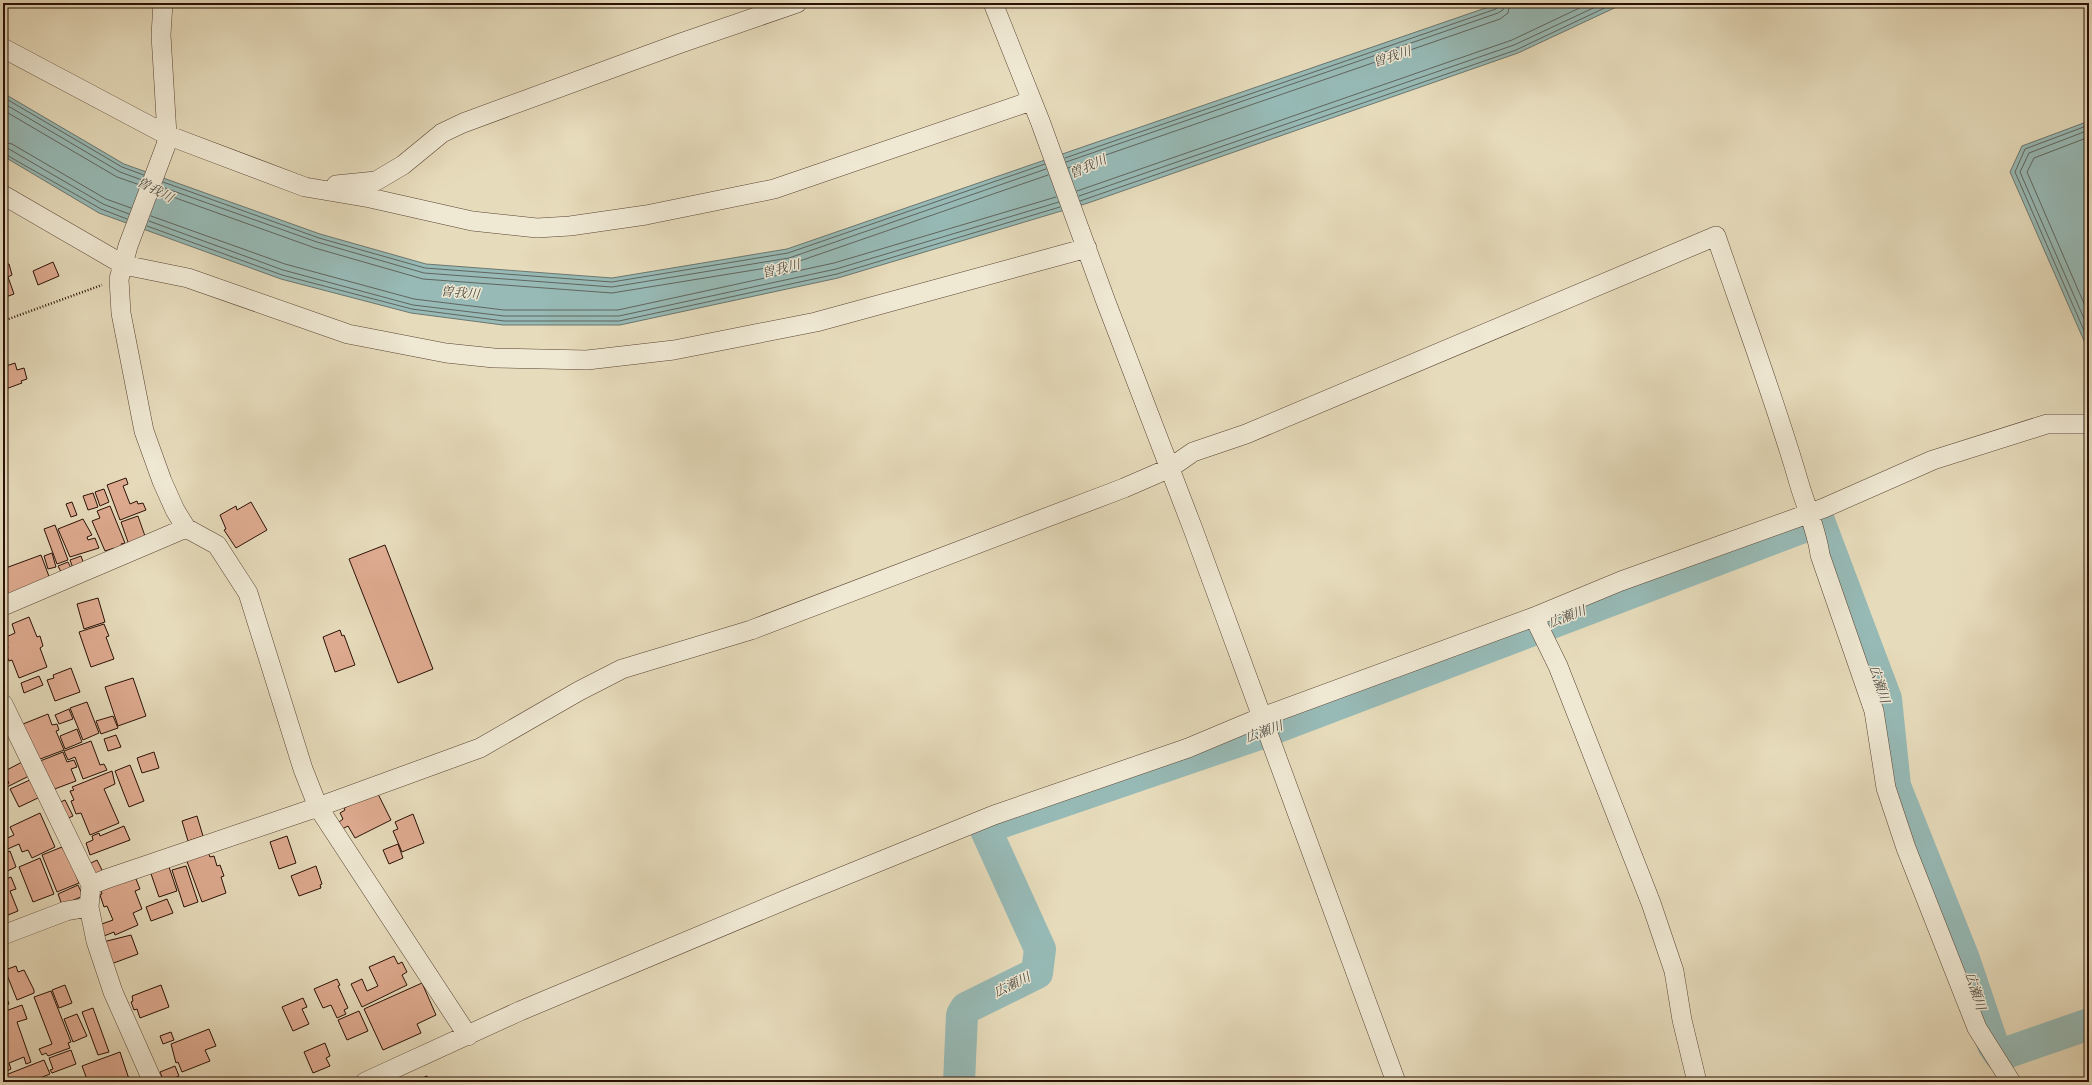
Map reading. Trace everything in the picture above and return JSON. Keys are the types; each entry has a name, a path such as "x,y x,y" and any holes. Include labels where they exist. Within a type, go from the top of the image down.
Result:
{"street":[{"path":"163,3 162,35 167,140 128,246 122,272 121,313 144,430 162,481 175,510 186,528 217,545 248,593 302,769 318,807 468,1036"},
{"path":"305,187 376,181 403,165 442,133 463,123 678,44 797,3"},
{"path":"992,3 1040,121 1106,302 1170,468 1396,1082"},
{"path":"3,48 167,140 305,187 370,198 472,221 537,228 570,226 646,215 774,189 1031,101"},
{"path":"3,195 122,272 188,278 348,334 446,353 494,358 587,360 674,350 816,322 1087,248"},
{"path":"91,885 318,807 480,748 579,690 622,669 751,630 1124,488 1170,468 1193,452 1246,434 1716,236 1789,447 1808,512 1818,540 1820,555 1874,711 1886,788 1906,848 1977,1028 2011,1082"},
{"path":"364,1082 468,1036 520,1011 790,898 994,815 1188,748 1262,717 1534,617 1620,581 1808,512 1824,508 1933,460 2047,424 2089,424"},
{"path":"3,606 186,528"},
{"path":"1534,617 1558,666 1651,903 1674,971 1682,1020 1697,1082"},
{"path":"3,704 91,885 88,907 96,941 113,992 153,1082"},
{"path":"3,935 66,911 88,907"}],"path":[{"path":"3,321 122,272"}],"water":[{"name":"曽我川","path":"1500,3 1625,3 1518,53 1088,203 838,278 620,325 503,325 411,313 281,279 99,213 3,156 3,93 124,164 320,234 426,264 612,278 787,249"},
{"path":"2089,121 2089,352 2010,172 2022,146"}],"building":[{"path":"53,262 59,276 38,285 33,271"},
{"path":"3,264 9,264 12,275 8,277 14,294 3,298"},
{"path":"15,363 17,370 24,368 27,379 21,381 22,383 3,390 3,367"},
{"path":"126,478 128,484 123,486 130,504 137,501 138,504 143,503 146,510 120,520 107,485"},
{"path":"104,489 109,502 100,506 95,492"},
{"path":"93,493 98,507 88,510 83,496"},
{"path":"72,502 77,515 71,517 66,504"},
{"path":"251,502 267,530 236,548 224,530 226,529 220,515 236,506 237,510"},
{"path":"110,506 125,543 121,544 123,548 115,551 114,548 105,551 92,521 100,518 97,511"},
{"path":"138,516 146,539 129,545 121,522"},
{"path":"83,519 92,535 87,537 88,540 95,538 99,548 70,557 58,529"},
{"path":"55,525 68,560 57,564 44,529"},
{"path":"385,545 433,669 398,683 349,559"},
{"path":"52,553 56,567 48,569 44,556"},
{"path":"41,555 50,579 5,596 3,590 3,569"},
{"path":"81,556 85,567 74,571 70,560"},
{"path":"68,562 72,570 62,574 58,566"},
{"path":"98,598 105,622 84,629 77,604"},
{"path":"29,617 37,637 40,636 43,646 40,648 47,667 19,678 12,660 9,661 4,650 8,648 4,638 15,633 12,624"},
{"path":"104,624 109,636 106,637 114,659 91,667 79,632"},
{"path":"340,630 342,636 344,635 355,665 335,672 323,637"},
{"path":"71,668 80,692 55,701 47,680 54,678 53,675"},
{"path":"39,676 43,685 24,693 21,683"},
{"path":"133,678 146,716 118,726 105,687"},
{"path":"87,702 99,733 83,740 70,708"},
{"path":"69,709 73,719 59,724 55,715"},
{"path":"48,714 52,725 57,724 59,730 56,731 64,750 35,761 23,724"},
{"path":"113,716 118,728 101,734 96,721"},
{"path":"77,729 82,742 65,749 60,736"},
{"path":"116,735 121,747 108,751 104,739"},
{"path":"91,741 100,765 104,764 107,770 83,779 75,757 68,760 64,751"},
{"path":"63,752 67,762 74,760 77,767 71,769 76,781 52,790 40,761"},
{"path":"154,752 159,768 142,773 137,758"},
{"path":"24,761 31,775 3,789 3,787 9,783 3,772"},
{"path":"130,765 144,801 129,807 115,771"},
{"path":"112,771 115,784 104,789 119,823 90,835 81,813 76,814 71,801 74,800 70,791 74,790 72,787"},
{"path":"32,779 40,797 19,807 10,789"},
{"path":"377,792 391,820 355,838 348,826 342,829 339,822 343,819 340,813 345,810 344,808"},
{"path":"65,800 73,816 64,820 56,804"},
{"path":"40,813 55,847 32,858 28,850 22,852 19,844 3,851 3,840 14,835 10,827"},
{"path":"413,814 424,843 402,852 393,831 398,829 395,822"},
{"path":"197,816 203,836 188,841 182,821"},
{"path":"124,826 130,840 90,855 86,843 93,840 92,836 99,833 100,836"},
{"path":"287,836 296,863 279,869 270,842"},
{"path":"398,844 403,858 389,864 383,850"},
{"path":"62,847 64,851 66,850 79,883 57,892 42,855"},
{"path":"207,849 210,857 214,856 217,866 220,865 224,876 221,877 226,893 202,902 185,856"},
{"path":"10,851 16,867 3,873 3,854"},
{"path":"40,858 54,894 33,902 19,867"},
{"path":"97,860 104,874 93,878 87,865"},
{"path":"167,861 177,891 159,897 149,868"},
{"path":"186,866 198,902 184,907 172,870"},
{"path":"316,866 322,884 320,885 321,888 299,896 291,876"},
{"path":"134,874 140,889 135,891 142,909 133,913 138,925 115,935 114,932 104,936 99,925 113,920 107,906 104,907 100,895 102,894 100,887"},
{"path":"3,877 4,880 11,877 16,889 10,891 18,911 3,917"},
{"path":"78,885 83,896 62,905 58,894"},
{"path":"167,899 173,913 151,921 146,907"},
{"path":"131,935 138,954 111,964 103,942"},
{"path":"394,956 398,964 402,962 407,972 402,975 407,985 362,1007 351,984 362,979 367,991 378,986 369,967"},
{"path":"16,966 18,972 24,970 34,990 34,993 17,1000 5,970"},
{"path":"337,979 340,985 338,986 348,1008 344,1010 346,1014 337,1018 331,1005 323,1008 314,989"},
{"path":"422,983 436,1015 417,1024 421,1033 383,1050 364,1009"},
{"path":"65,985 72,1003 59,1008 52,990"},
{"path":"161,985 169,1007 140,1018 137,1009 134,1010 131,1002 133,1001 132,996"},
{"path":"3,988 9,1004 3,1006"},
{"path":"51,991 71,1042 68,1043 70,1048 48,1056 46,1053 42,1055 39,1049 52,1044 34,997"},
{"path":"303,998 307,1007 302,1009 309,1024 293,1031 282,1007"},
{"path":"22,1005 27,1019 17,1022 31,1062 26,1064 24,1057 9,1063 11,1069 7,1071 6,1068 3,1069 3,1012"},
{"path":"93,1008 109,1052 98,1055 82,1012"},
{"path":"359,1011 368,1031 347,1040 338,1020"},
{"path":"77,1014 87,1036 73,1042 64,1019"},
{"path":"209,1029 216,1046 205,1050 210,1061 182,1072 178,1062 176,1063 171,1044"},
{"path":"171,1032 174,1040 163,1044 160,1036"},
{"path":"325,1043 330,1056 326,1058 330,1066 313,1073 304,1052"},
{"path":"71,1050 76,1064 52,1073 50,1070 53,1069 49,1058"},
{"path":"120,1052 130,1082 88,1082 82,1066"},
{"path":"44,1060 50,1074 30,1082 3,1082 3,1076"},
{"path":"175,1066 179,1076 164,1082 160,1072"},
{"path":"427,1076 429,1082 412,1082"}],"waterway":[{"name":"広瀬川","path":"959,1082 962,1015 966,1008 1037,973 1040,949 985,828 1262,733 1819,521 1886,699 1895,786 1964,959 1993,1045 2000,1055 2089,1024"}]}
